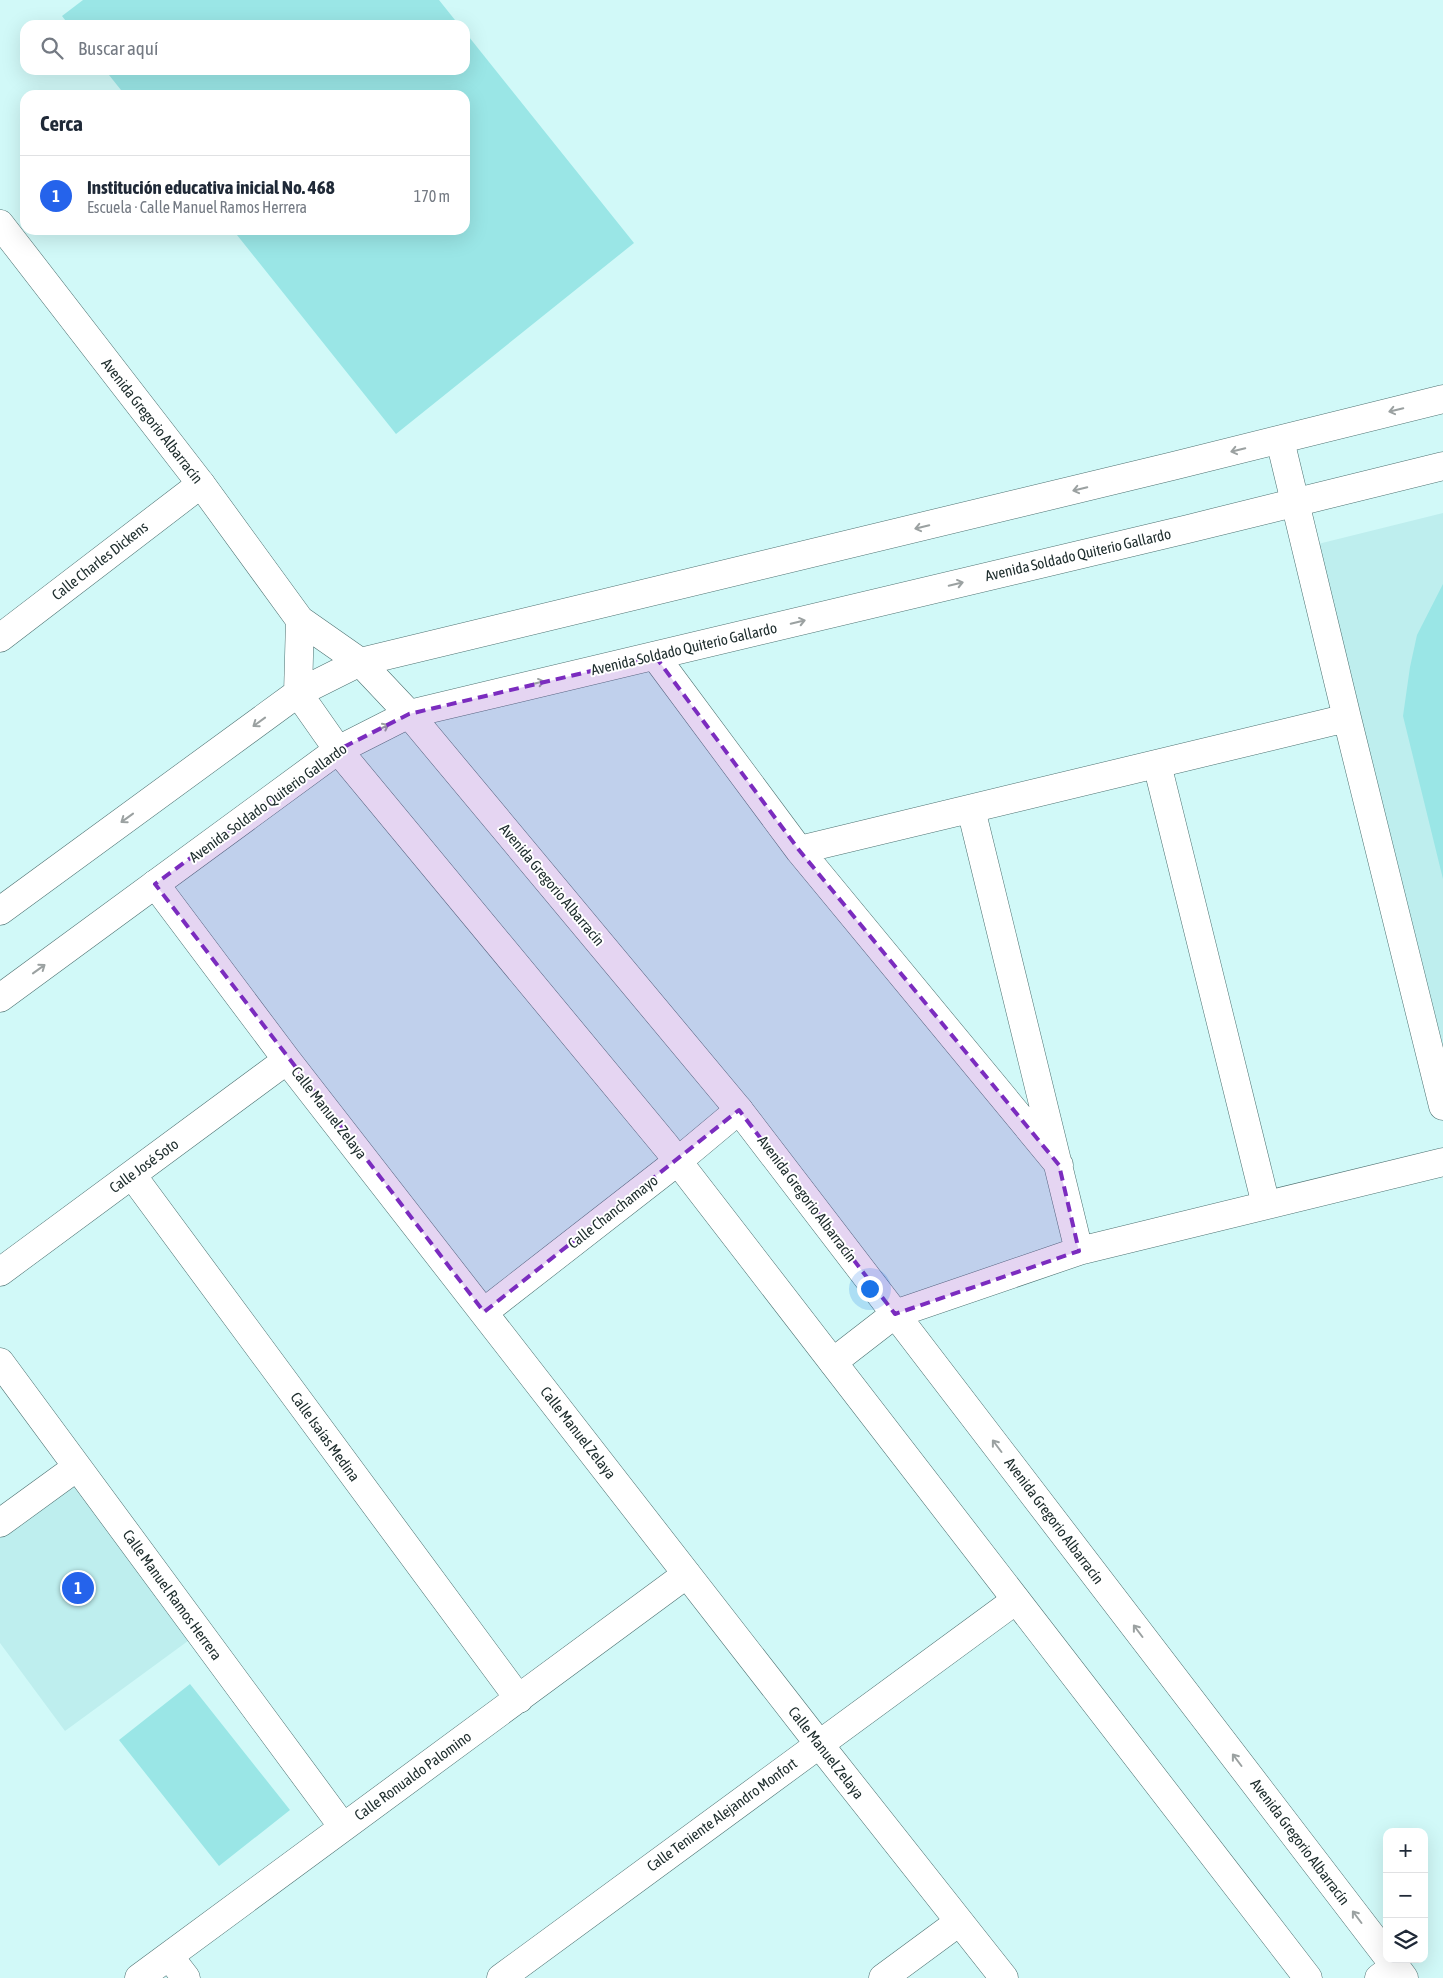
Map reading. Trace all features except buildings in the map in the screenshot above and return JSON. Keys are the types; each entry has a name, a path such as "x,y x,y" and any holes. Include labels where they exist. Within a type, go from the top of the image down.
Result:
{"street":[{"name":"Avenida Gregorio Albarracín","path":"0,224 201,484 300,620 360,662 409,714 739,1110 1391,1967"},
{"path":"0,911 298,693 360,662 1280,440 1443,398"},
{"path":"1280,440 1443,1106"},
{"name":"Avenida Soldado Quiterio Gallardo","path":"0,998 338,750 409,714 1443,466"},
{"name":"Calle Charles Dickens","path":"0,638 201,484"},
{"path":"300,620 298,693 338,750 678,1162 1308,1978"},
{"path":"654,656 799,850 1059,1165"},
{"path":"799,850 1347,718"},
{"path":"1156,764 1266,1205"},
{"path":"971,809 1079,1251"},
{"name":"Calle Manuel Zelaya","path":"155,884 287,1060 819,1744 1004,1978"},
{"name":"Calle José Soto","path":"0,1272 287,1060"},
{"name":"Calle Chanchamayo","path":"484,1312 678,1162 739,1110"},
{"path":"833,1362 896,1314 1079,1251 1443,1162"},
{"name":"Calle Isaías Medina","path":"132,1175 518,1699"},
{"name":"Calle Manuel Ramos Herrera","path":"0,1362 343,1828"},
{"path":"0,1523 77,1467"},
{"name":"Calle Ronualdo Palomino","path":"139,1978 687,1574"},
{"name":"Calle Teniente Alejandro Monfort","path":"501,1978 1016,1600"},
{"path":"883,1978 959,1922"},
{"path":"169,1956 186,1978"}],"highlighted area":[{"path":"655,656 799,850 1059,1165 1079,1251 895,1314 739,1110 484,1312 155,884 338,750 409,714"}],"shaded area":[{"path":"83,0 439,0 455,20 65,20 62,16"},
{"path":"470,38 634,243 396,434 237,235 470,235 470,90 121,90 109,75 470,75"},
{"path":"1443,513 1443,1046 1318,544"},
{"path":"1443,584 1443,879 1403,716 1417,635"},
{"path":"77,1481 192,1638 65,1731 0,1643 0,1538"},
{"path":"190,1684 290,1810 219,1866 119,1740"}],"place":[{"name":"Institución educativa inicial No. 468","path":"78,1588"}]}
